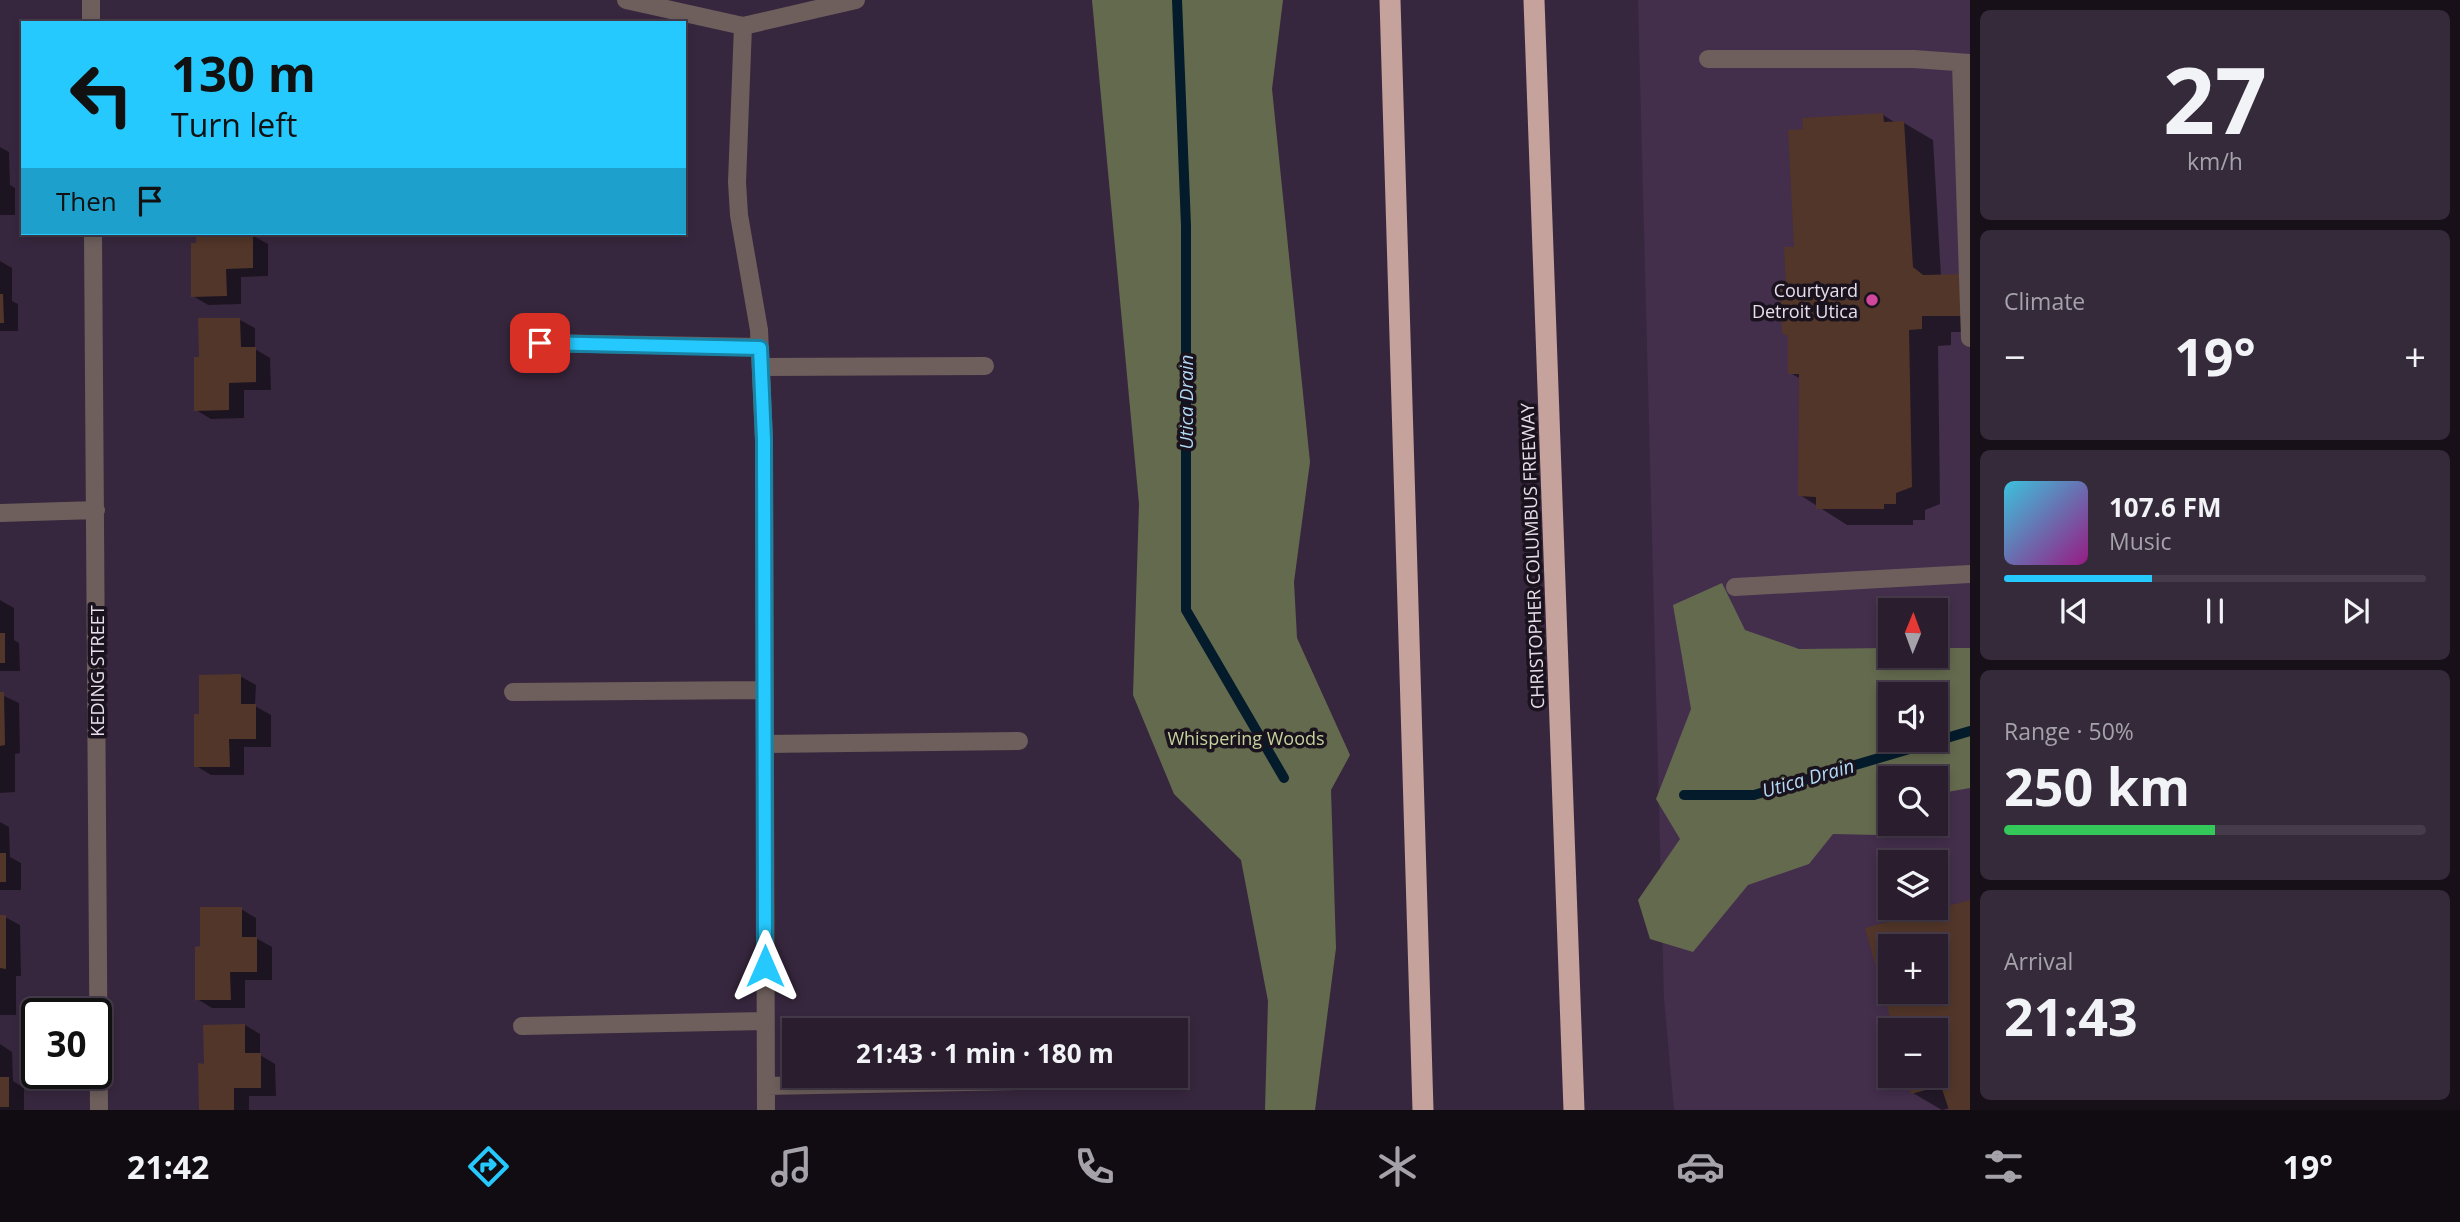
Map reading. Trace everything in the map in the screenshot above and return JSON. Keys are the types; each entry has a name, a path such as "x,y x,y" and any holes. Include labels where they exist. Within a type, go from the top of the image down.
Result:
{"highway":[{"path":"1390,0 1421,1110"},
{"name":"CHRISTOPHER COLUMBUS FREEWAY","path":"1534,0 1574,1110"}],"street":[{"path":"91,0 91,21"},
{"path":"626,0 743,26 856,0"},
{"path":"743,26 737,182 739,215 759,330 764,440 766,1110"},
{"path":"1708,59 1914,59 1965,64 1970,338"},
{"name":"KEDING STREET","path":"93,235 99,1110"},
{"path":"540,343 760,348"},
{"path":"761,367 985,366"},
{"path":"0,513 96,510"},
{"path":"1735,587 1970,573"},
{"path":"513,692 765,690"},
{"path":"765,744 1018,741"},
{"path":"522,1026 765,1021"},
{"path":"766,1086 782,1086"}],"shaded area":[{"path":"1638,0 1970,0 1970,1110 1674,1110 1664,998"}],"green space":[{"name":"Whispering Woods","path":"1092,0 1283,0 1272,89 1310,462 1294,582 1297,638 1350,755 1331,790 1336,948 1315,1110 1265,1110 1268,1001 1241,860 1174,794 1133,695 1139,504"},
{"path":"1722,583 1745,630 1799,649 1878,648 1878,668 1948,668 1948,648 1970,648 1970,788 1948,792 1948,766 1878,766 1878,835 1833,834 1809,864 1748,885 1693,952 1650,939 1638,900 1680,839 1656,799 1691,709 1673,605"}],"building":[{"name":"Courtyard Detroit Utica","path":"1883,113 1884,122 1904,121 1913,267 1923,275 1963,274 1964,316 1922,316 1922,329 1909,330 1912,487 1896,493 1896,504 1884,504 1884,509 1816,509 1816,497 1798,496 1799,374 1788,374 1788,336 1782,333 1780,285 1786,285 1784,247 1794,247 1788,130 1803,129 1802,118"},
{"path":"196,235 253,235 253,268 226,269 227,296 191,297 191,243 196,243"},
{"path":"0,294 3,294 4,323 0,323"},
{"path":"198,318 240,318 241,347 256,347 256,382 229,383 229,410 194,411 194,357 199,357"},
{"path":"0,633 5,633 5,663 0,663"},
{"path":"241,674 241,704 256,704 256,739 229,739 230,767 194,767 194,714 199,714 199,675"},
{"path":"0,692 4,692 5,745 0,746"},
{"path":"0,853 6,853 6,882 0,882"},
{"path":"1970,900 1970,1110 1949,1110 1942,1088 1948,1088 1948,1018 1890,1018 1886,1004 1948,1004 1948,934 1878,934 1878,974 1865,928 1895,920 1948,920 1948,906"},
{"path":"200,907 242,907 242,937 257,937 257,972 230,972 231,1000 195,1000 195,947 200,946"},
{"path":"0,915 6,915 6,969 0,968"},
{"path":"245,1024 245,1053 261,1053 261,1088 234,1088 234,1110 199,1110 198,1063 204,1064 203,1025"},
{"path":"0,1077 9,1077 9,1107 0,1107"},
{"path":"1909,1088 1934,1088 1911,1094"}],"waterway":[{"name":"Utica Drain","path":"1177,0 1186,226 1186,610 1284,778"},
{"name":"Utica Drain","path":"1684,795 1754,795 1970,731"}],"place":[{"name":"Courtyard Detroit Utica","path":"1872,300"}],"route":[{"path":"540,343 760,348 764,440 765,966"}]}
